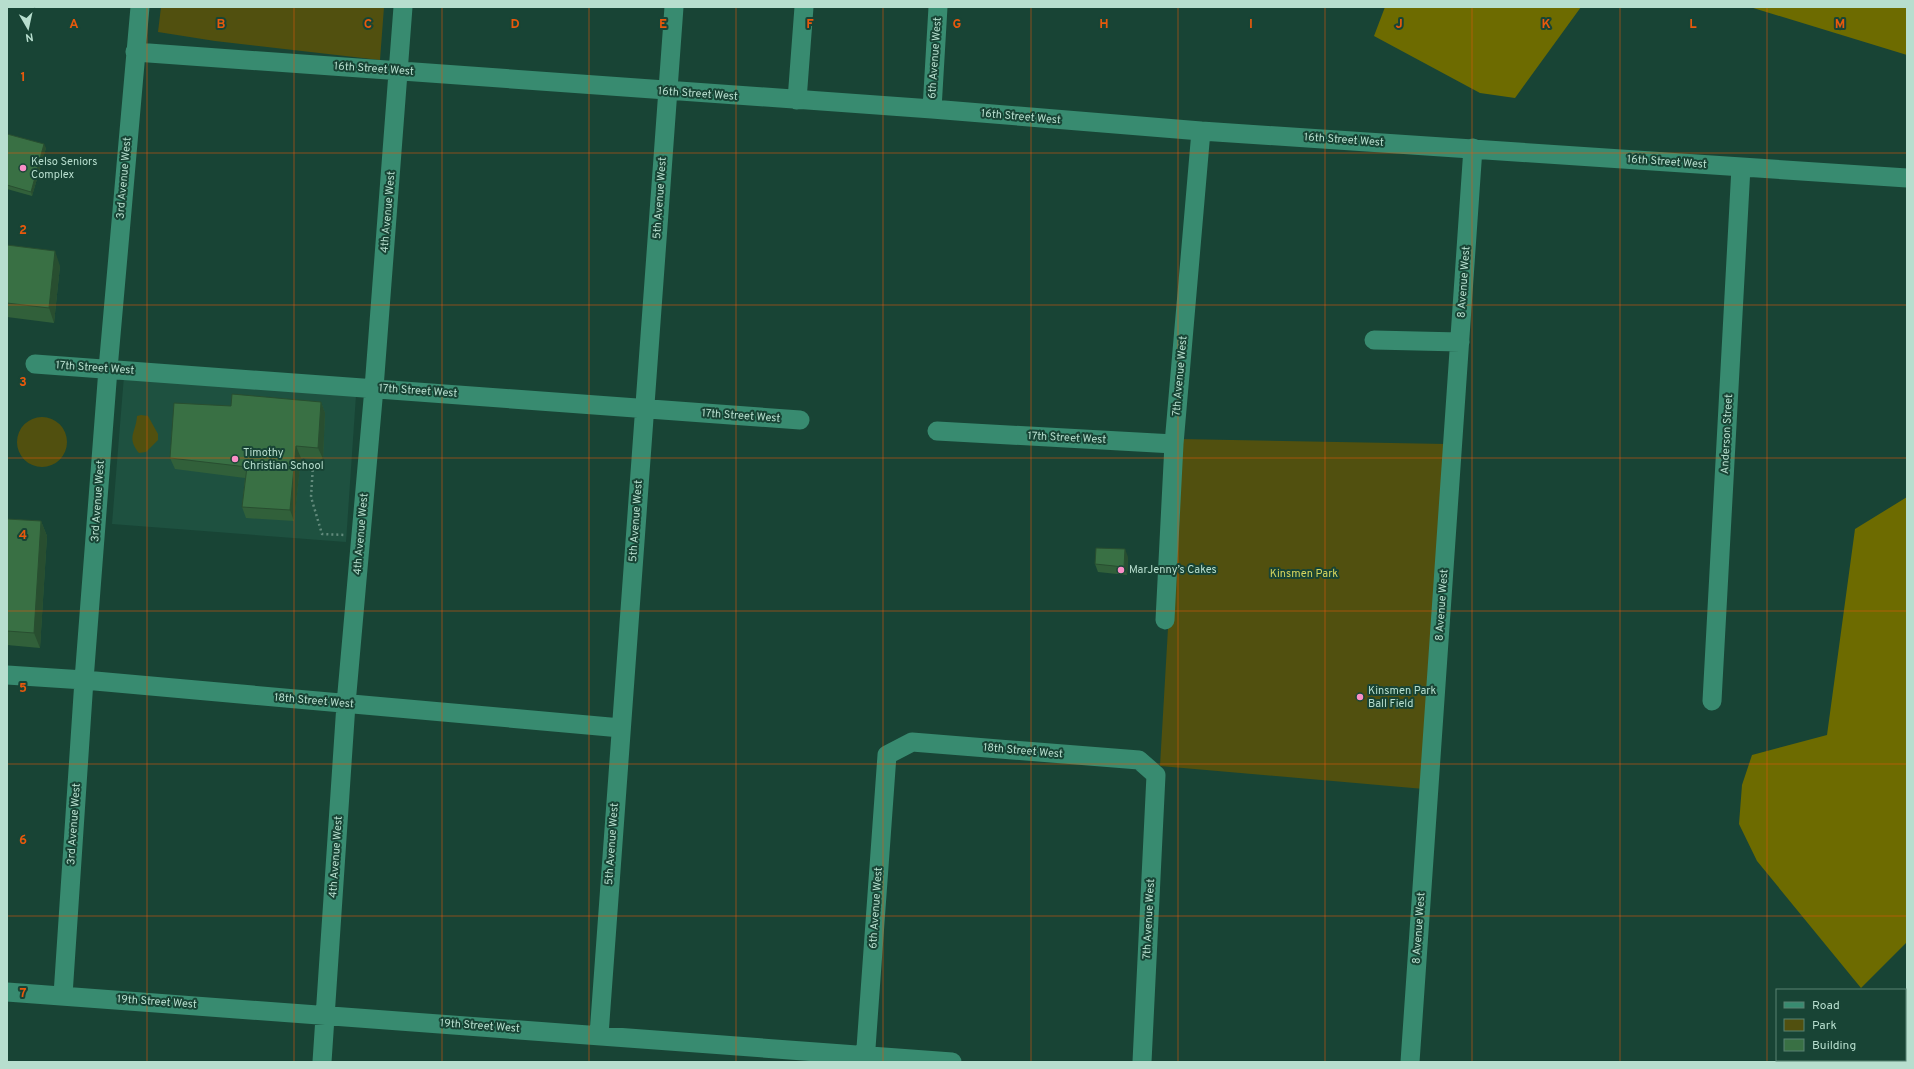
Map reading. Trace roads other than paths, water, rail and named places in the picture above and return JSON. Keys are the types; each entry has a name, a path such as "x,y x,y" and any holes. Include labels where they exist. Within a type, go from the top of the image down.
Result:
{"street":[{"name":"3rd Avenue West","path":"63,995 84,680 108,369 140,7"},
{"name":"4th Avenue West","path":"322,1062 346,704 374,388 403,7"},
{"name":"5th Avenue West","path":"599,1035 674,7"},
{"path":"797,100 804,7"},
{"name":"6th Avenue West","path":"932,109 938,7"},
{"name":"16th Street West","path":"135,52 399,70 668,92 932,109 1200,132 1473,148 1907,178"},
{"name":"7th Avenue West","path":"1165,620 1174,444 1200,132"},
{"name":"8 Avenue West","path":"1410,1062 1473,148"},
{"name":"Anderson Street","path":"1712,701 1741,167"},
{"path":"1374,340 1460,342"},
{"name":"17th Street West","path":"36,364 800,420"},
{"name":"17th Street West","path":"937,431 1174,444"},
{"name":"18th Street West","path":"7,676 84,680 621,728"},
{"name":"18th Street West","path":"887,755 912,742 1139,760 1156,775"},
{"name":"6th Avenue West","path":"865,1058 887,755"},
{"name":"7th Avenue West","path":"1142,1062 1156,775"},
{"name":"19th Street West","path":"7,992 599,1035 865,1058 952,1062"}],"place":[{"name":"Kelso Seniors Complex","path":"23,168"},
{"name":"Timothy Christian School","path":"235,459"},
{"name":"MarJenny’s Cakes","path":"1121,570"},
{"name":"Kinsmen Park Ball Field","path":"1360,697"}],"park label":[{"name":"Kinsmen Park","path":"1304,574"}]}
